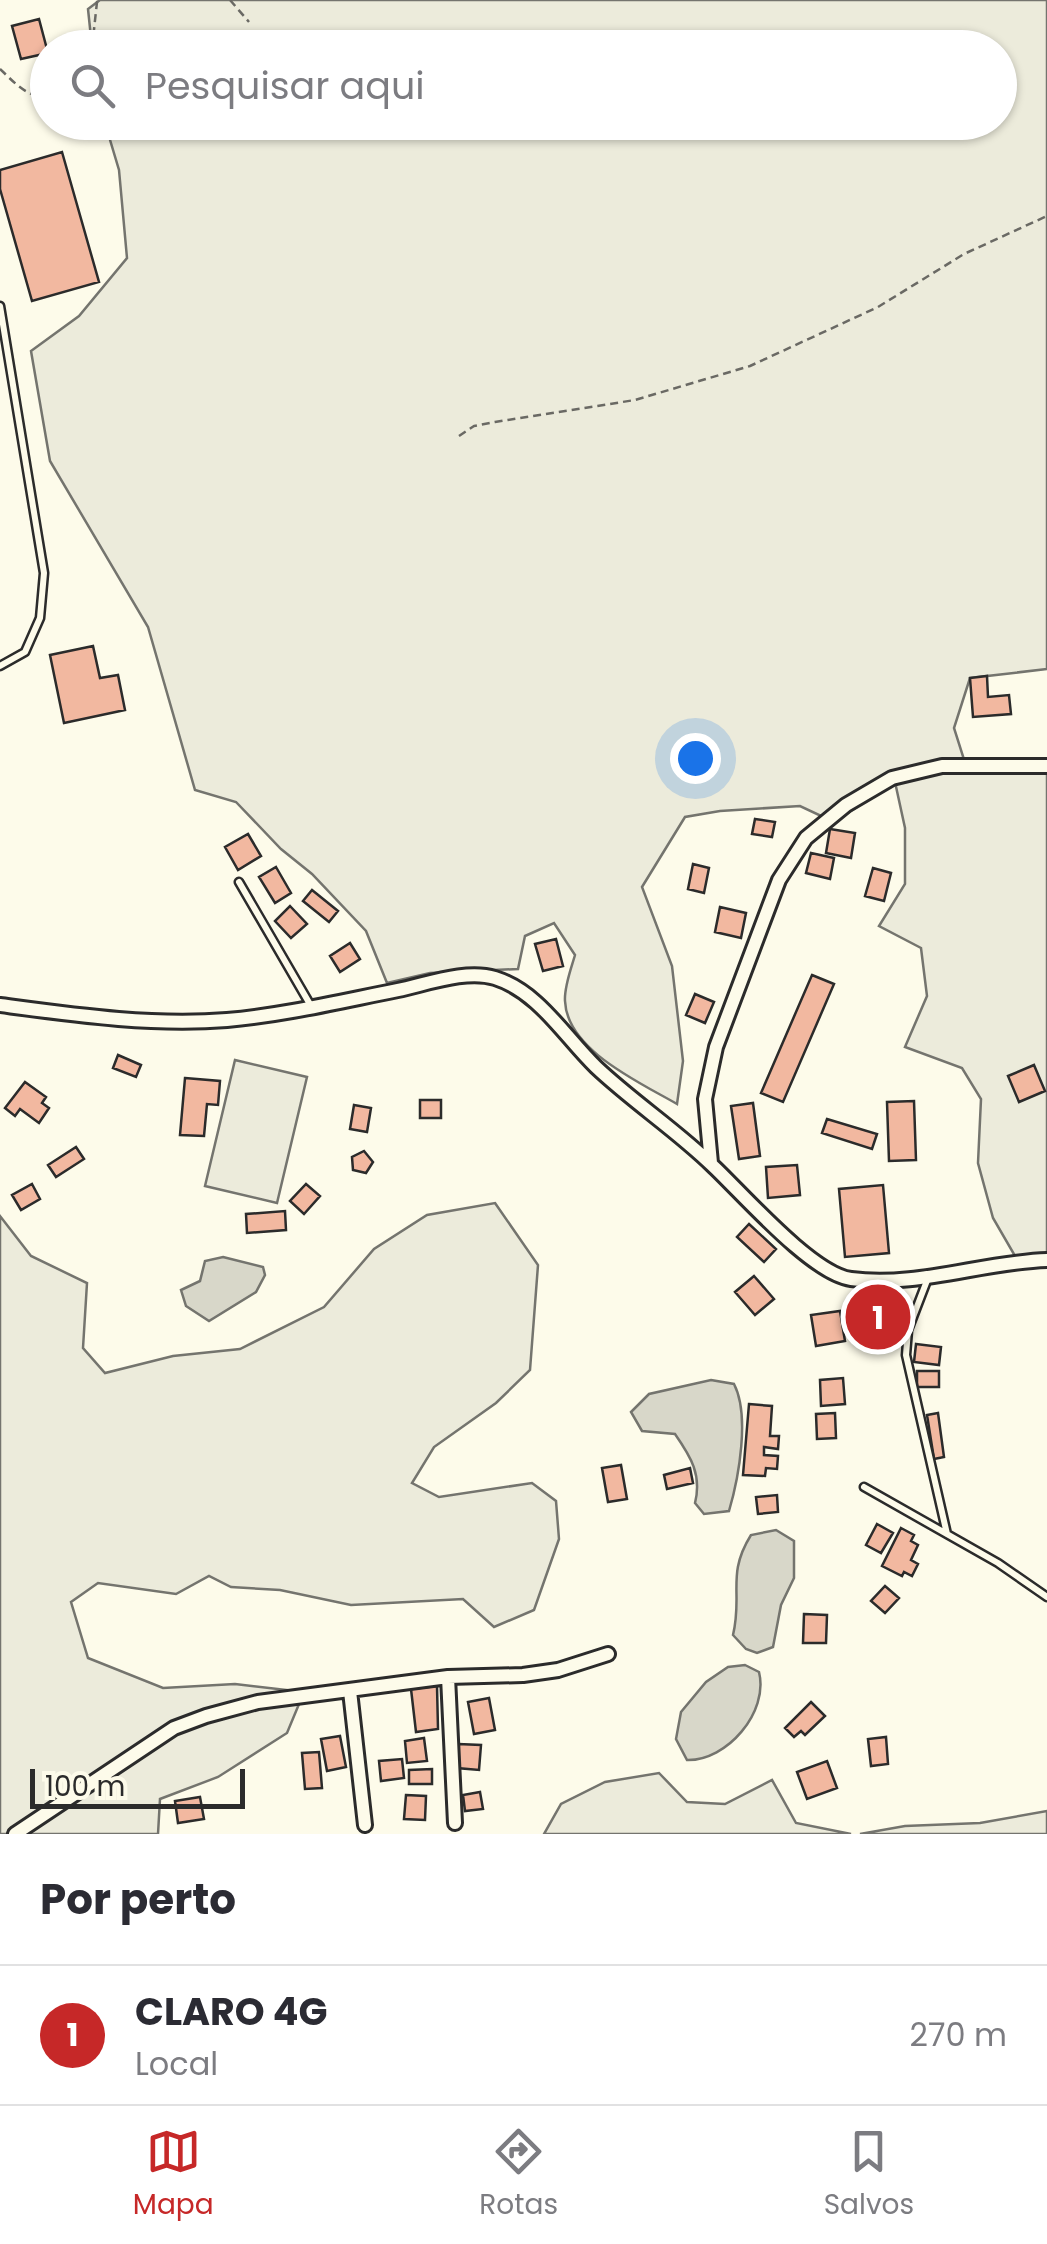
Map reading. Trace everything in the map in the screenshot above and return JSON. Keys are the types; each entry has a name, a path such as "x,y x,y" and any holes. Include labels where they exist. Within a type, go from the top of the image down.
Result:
{"street":[{"path":"711,1163 705,1099 716,1046 779,880 806,838 846,805 892,778 942,766 1047,766"},
{"path":"0,1005 118,1020 226,1020 457,978 489,976 514,984 538,1004 606,1076 711,1163 768,1222 804,1253 848,1279 929,1276 1018,1260 1047,1260"},
{"path":"15,1834 174,1728 206,1716 258,1702 448,1677 558,1670 608,1654"},
{"path":"448,1677 455,1823"},
{"path":"350,1691 365,1825"}],"lane":[{"path":"0,306 44,573 40,618 25,652 0,666"},
{"path":"239,882 312,1007"},
{"path":"929,1276 908,1330 906,1355 947,1534"},
{"path":"864,1487 998,1564 1047,1598"}],"path":[{"path":"94,30 97,2 102,0"},
{"path":"230,0 249,22"},
{"path":"0,69 30,94"},
{"path":"459,436 474,426 596,409 750,366 878,307 964,254 1047,216"}],"shaded area":[{"path":"100,0 1047,0 1047,669 970,678 954,728 967,769 1047,772 1047,1256 1015,1256 993,1218 978,1163 981,1099 962,1068 905,1047 927,996 921,948 879,926 905,884 905,828 895,782 834,822 800,806 685,817 642,887 672,966 683,1061 677,1104 625,1075 578,1035 565,1001 575,955 554,923 525,936 518,969 430,973 387,983 366,931 312,874 281,849 236,802 195,790 148,627 50,461 31,351 79,316 127,258 119,170 110,140 1017,140 1017,30 90,30 88,9"},
{"path":"235,1060 307,1077 277,1203 205,1186"},
{"path":"495,1203 538,1265 530,1370 496,1403 434,1447 412,1483 439,1497 532,1483 556,1501 559,1539 534,1610 494,1627 463,1599 351,1605 280,1590 231,1587 209,1576 176,1594 98,1583 71,1602 88,1658 163,1688 235,1684 304,1692 287,1733 218,1777 160,1799 158,1834 0,1834 0,1216 31,1256 87,1283 83,1348 105,1373 173,1356 240,1349 324,1307 374,1249 427,1215"},
{"path":"223,1257 263,1267 265,1275 256,1292 209,1321 186,1306 181,1290 200,1281 205,1261"},
{"path":"711,1380 734,1384 742,1429 729,1511 704,1514 695,1503 694,1467 675,1434 642,1431 631,1412 649,1394"},
{"path":"776,1530 794,1541 794,1578 781,1605 773,1647 757,1653 746,1649 733,1635 737,1573 751,1535"},
{"path":"745,1665 759,1672 758,1703 751,1718 717,1752 687,1760 676,1739 681,1712 706,1682 728,1667"},
{"path":"659,1773 687,1802 725,1804 772,1780 796,1823 851,1834 544,1834 561,1804 605,1782"},
{"path":"1047,1811 1047,1834 860,1834 905,1826 980,1823"}],"building":[{"path":"39,19 42,30 30,30 30,57 21,59 12,26"},
{"path":"62,152 99,282 32,301 0,189 0,170"},
{"path":"93,646 100,678 118,675 125,710 64,723 50,655"},
{"path":"987,676 988,697 1009,695 1011,714 973,717 970,678"},
{"path":"755,819 775,822 772,837 752,834"},
{"path":"830,829 855,833 851,858 826,853"},
{"path":"248,834 261,856 238,870 225,847"},
{"path":"811,853 834,858 830,879 806,873"},
{"path":"693,864 709,868 704,893 688,889"},
{"path":"276,867 291,893 275,903 259,877"},
{"path":"873,868 891,873 884,901 865,896"},
{"path":"312,890 338,911 329,922 303,901"},
{"path":"290,906 307,924 291,938 275,921"},
{"path":"720,907 746,913 741,938 715,932"},
{"path":"556,939 563,966 543,971 535,944"},
{"path":"350,943 360,959 340,972 330,956"},
{"path":"812,975 834,984 783,1102 761,1093"},
{"path":"695,994 714,1002 705,1023 686,1015"},
{"path":"118,1055 141,1065 136,1077 113,1068"},
{"path":"1034,1065 1045,1091 1019,1102 1008,1076"},
{"path":"185,1078 220,1081 218,1105 207,1104 204,1136 180,1135"},
{"path":"25,1082 46,1097 42,1103 49,1108 39,1123 20,1109 15,1116 5,1108"},
{"path":"420,1100 441,1100 441,1118 420,1118"},
{"path":"914,1101 916,1160 889,1161 887,1102"},
{"path":"753,1103 760,1156 739,1159 731,1106"},
{"path":"354,1105 371,1108 367,1132 350,1129"},
{"path":"827,1119 877,1134 872,1149 822,1133"},
{"path":"76,1147 84,1159 56,1177 48,1165"},
{"path":"364,1151 373,1162 366,1173 353,1170 352,1157"},
{"path":"797,1165 800,1195 768,1198 766,1167"},
{"path":"32,1184 40,1199 21,1210 12,1195"},
{"path":"306,1184 320,1196 304,1214 290,1201"},
{"path":"883,1185 889,1253 845,1257 839,1189"},
{"path":"285,1211 286,1230 247,1233 246,1214"},
{"path":"749,1224 776,1249 764,1262 737,1237"},
{"path":"754,1276 774,1299 755,1315 735,1292"},
{"path":"895,1300 896,1332 862,1333 861,1302"},
{"path":"840,1311 845,1341 816,1346 811,1315"},
{"path":"916,1344 941,1347 939,1365 914,1362"},
{"path":"917,1371 939,1371 939,1387 917,1387"},
{"path":"843,1378 845,1404 821,1406 820,1380"},
{"path":"749,1404 772,1406 770,1436 779,1436 778,1449 764,1447 764,1455 778,1456 777,1469 766,1468 765,1476 743,1475"},
{"path":"835,1413 836,1438 817,1439 816,1414"},
{"path":"938,1413 944,1457 934,1459 927,1415"},
{"path":"621,1465 627,1499 608,1502 602,1468"},
{"path":"690,1468 693,1483 667,1489 664,1475"},
{"path":"777,1495 778,1512 758,1514 756,1497"},
{"path":"877,1524 893,1533 881,1553 866,1545"},
{"path":"901,1528 914,1535 911,1541 918,1545 911,1560 918,1564 912,1576 904,1572 902,1576 882,1566"},
{"path":"885,1586 899,1598 885,1613 871,1601"},
{"path":"804,1614 827,1615 826,1643 803,1643"},
{"path":"437,1686 438,1729 416,1732 411,1689"},
{"path":"489,1698 495,1730 474,1734 468,1702"},
{"path":"811,1702 825,1716 805,1735 801,1731 794,1737 785,1728"},
{"path":"340,1736 346,1767 327,1771 321,1739"},
{"path":"886,1737 888,1764 871,1766 868,1739"},
{"path":"424,1738 427,1761 407,1763 405,1741"},
{"path":"458,1744 481,1745 479,1770 457,1768"},
{"path":"319,1752 322,1788 305,1789 302,1753"},
{"path":"402,1759 404,1778 381,1781 379,1761"},
{"path":"827,1761 837,1788 807,1799 797,1772"},
{"path":"432,1769 432,1784 409,1784 409,1770"},
{"path":"480,1792 483,1809 465,1811 463,1795"},
{"path":"406,1795 426,1796 425,1820 404,1819"},
{"path":"200,1797 204,1819 178,1823 175,1801"}],"place":[{"name":"CLARO 4G","path":"878,1317"}]}
